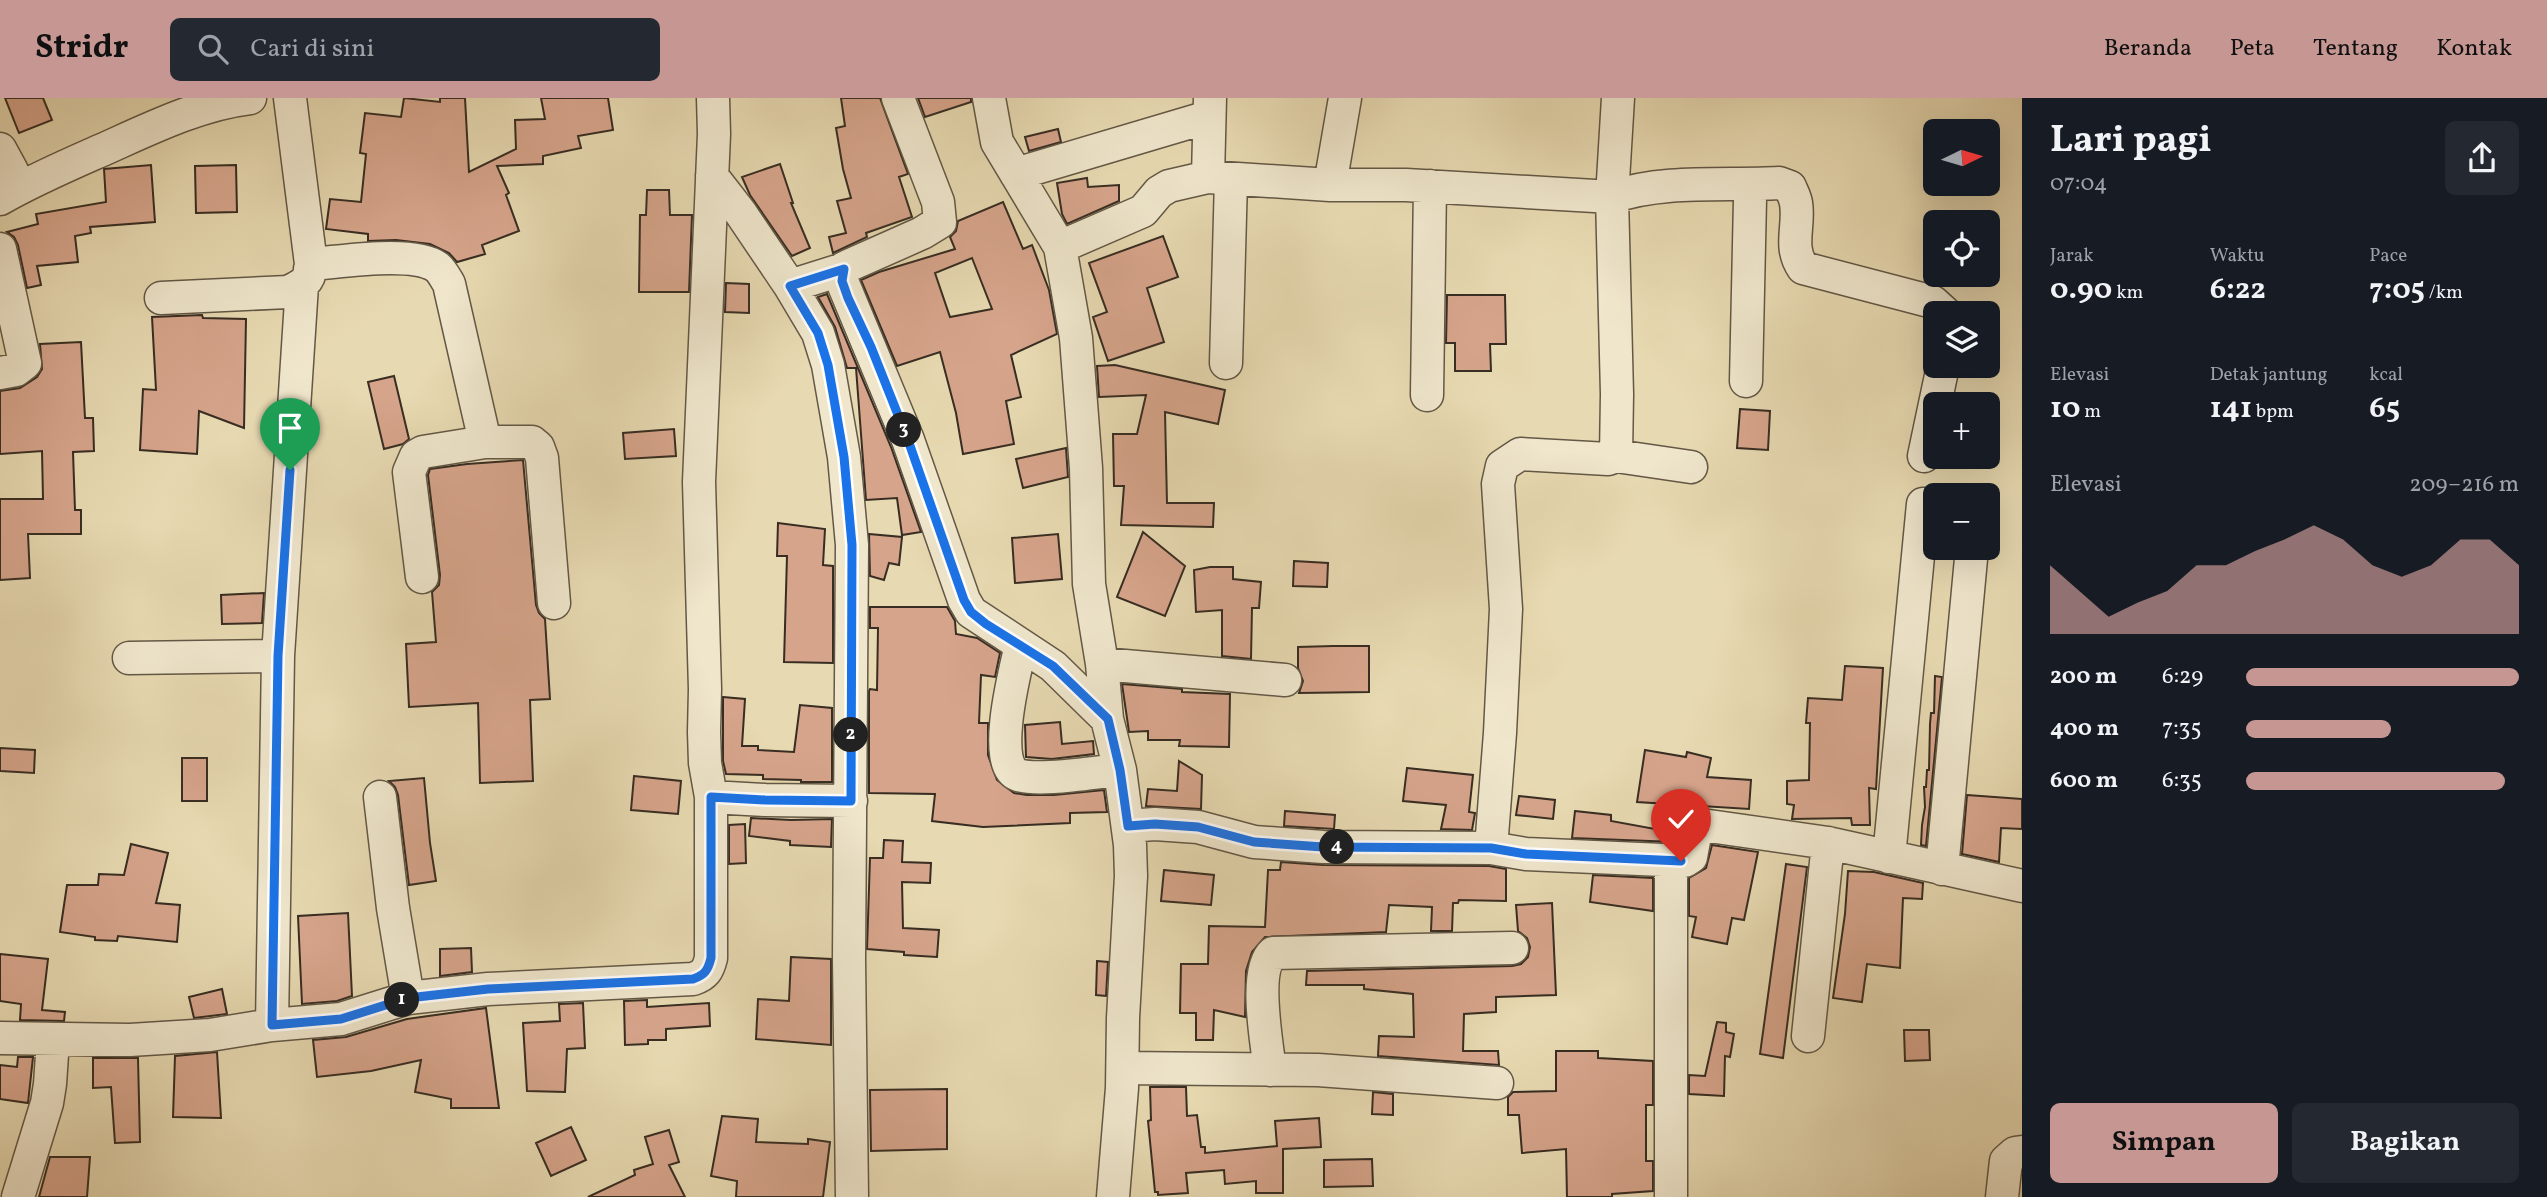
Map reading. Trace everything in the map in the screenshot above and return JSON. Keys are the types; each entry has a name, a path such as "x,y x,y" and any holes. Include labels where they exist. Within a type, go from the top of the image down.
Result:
{"street":[{"path":"272,1025 278,656 307,274 290,98"},
{"path":"0,1038 130,1040 210,1035 272,1025 341,1019 408,998 488,989 693,979 702,976 708,969 711,958 711,797 705,763 699,482 714,134 713,98"},
{"path":"790,286 844,269 940,222 938,202 898,98"},
{"path":"989,98 997,142 1060,247 1076,338 1086,468 1089,584 1108,719 1120,770 1128,826 1131,876 1123,1068 1113,1197"},
{"path":"1331,185 1345,98"},
{"path":"1616,456 1612,197 1618,98"},
{"path":"8,194 143,132 190,113 240,99"},
{"path":"1016,174 1209,107 1220,178 1226,363"},
{"path":"0,149 12,170 8,194"},
{"path":"712,176 790,286 818,333 828,365 844,457 852,545 849,959 852,1197"},
{"path":"1060,247 1143,211 1158,192 1169,186 1220,178 1331,185 1430,186 1612,197 1631,190 1654,188 1779,183 1790,187 1796,202 1794,244 1796,258 1803,268 1929,301"},
{"path":"1741,185 1749,190 1750,199 1746,381"},
{"path":"1427,395 1430,186"},
{"path":"0,249 25,363 16,370 0,373"},
{"path":"161,298 288,292 307,274 407,257 426,261 439,268 450,285 485,442"},
{"path":"844,269 842,281 848,298 871,347 908,440 964,600 971,612 1053,666 1108,719"},
{"path":"422,576 409,472 416,456 485,442 532,442 538,447 542,458 554,603"},
{"path":"1491,848 1506,609 1498,484 1502,466 1520,454 1608,459 1616,456 1690,467"},
{"path":"1889,857 1923,505"},
{"path":"1942,869 1971,560"},
{"path":"1021,645 1008,703 1006,746 1008,766 1012,772 1043,777 1120,770"},
{"path":"129,658 278,656"},
{"path":"1102,664 1285,680"},
{"path":"380,797 393,908 408,998"},
{"path":"711,797 851,801"},
{"path":"1128,826 1155,824 1198,827 1254,842 1323,847 1491,848 1526,854 1689,859 1696,831 1709,825 1828,843 2022,886"},
{"path":"1808,1037 1828,843"},
{"path":"1671,859 1671,1197"},
{"path":"1270,1070 1263,993 1266,965 1273,953 1512,948"},
{"path":"18,1197 47,1102 51,1084 53,1040"},
{"path":"1123,1068 1318,1070 1497,1083"},
{"path":"2002,1197 2006,1161 2014,1153 2022,1152"}],"building":[{"path":"5,98 43,98 52,120 19,133"},
{"path":"404,98 440,102 440,98 465,98 469,172 516,149 515,120 545,119 541,98 608,98 613,130 578,136 581,148 543,156 543,164 497,166 509,193 506,195 519,231 482,245 485,254 457,262 449,253 430,244 396,240 368,241 368,234 326,229 330,199 361,202 366,154 360,153 365,113 401,117"},
{"path":"841,98 880,98 908,174 899,177 912,217 866,233 867,237 833,253 829,237 846,233 837,201 851,198 836,128 845,126"},
{"path":"918,98 971,98 971,102 925,117"},
{"path":"1058,129 1061,142 1029,151 1025,137"},
{"path":"780,164 791,203 810,248 792,256 750,195 742,177"},
{"path":"151,165 155,222 90,227 91,233 75,236 78,262 37,266 41,285 27,288 18,245 14,237 7,232 38,224 36,214 106,202 104,169"},
{"path":"236,165 237,212 196,213 195,166"},
{"path":"1087,178 1088,187 1119,185 1119,201 1067,224 1062,214 1057,183"},
{"path":"647,190 669,190 670,215 692,215 689,292 639,292 640,215 646,215"},
{"path":"1003,202 1023,249 1032,245 1049,290 1057,334 1011,355 1021,397 1006,401 1014,444 963,454 956,413 940,352 897,366 861,280 955,249 950,237 956,231 958,221","holes":["972,258 992,309 950,317 935,273"]},
{"path":"1163,236 1178,277 1147,288 1164,342 1108,361 1093,317 1107,312 1089,263"},
{"path":"726,283 749,284 749,313 725,312"},
{"path":"827,294 891,447 921,532 902,535 897,498 866,500 856,368 847,368 835,327 818,297"},
{"path":"1447,295 1505,295 1506,344 1490,344 1491,371 1455,371 1455,343 1446,343"},
{"path":"202,315 203,318 246,319 244,428 199,411 197,454 140,450 143,389 156,390 152,317"},
{"path":"81,342 85,418 93,418 94,451 73,452 75,510 81,510 81,534 28,534 30,578 0,580 0,499 43,499 42,451 0,454 0,391 20,388 37,377 42,369 40,344"},
{"path":"1115,365 1225,390 1218,424 1165,412 1167,503 1214,503 1213,527 1121,525 1124,486 1114,486 1113,434 1137,434 1146,395 1099,397 1097,366"},
{"path":"394,376 409,439 403,444 384,449 368,382"},
{"path":"1740,409 1770,411 1768,450 1737,448"},
{"path":"674,429 676,456 625,459 623,433"},
{"path":"1066,448 1068,477 1023,488 1016,459"},
{"path":"523,460 536,605 545,619 550,699 530,700 533,781 480,783 478,703 409,707 406,644 436,642 432,592 439,585 440,575 428,475 430,469"},
{"path":"778,523 825,529 823,565 833,566 833,663 784,662 787,556 777,556"},
{"path":"1143,532 1185,566 1165,616 1117,597"},
{"path":"869,534 902,537 899,565 889,563 884,580 870,576"},
{"path":"1058,534 1062,579 1015,583 1012,538"},
{"path":"1294,561 1328,563 1327,587 1293,586"},
{"path":"1233,567 1233,579 1261,582 1259,608 1252,608 1251,659 1222,656 1222,610 1196,612 1194,570"},
{"path":"264,593 262,623 222,624 221,595"},
{"path":"870,607 947,607 955,621 956,634 977,638 1000,653 995,677 981,675 979,723 988,723 988,755 997,780 1014,793 1027,795 1104,790 1107,812 1070,813 1070,823 983,827 932,821 935,794 869,793 869,691 877,690 878,628 870,628"},
{"path":"1369,646 1369,692 1299,693 1303,681 1298,668 1298,647"},
{"path":"1845,666 1883,668 1876,789 1869,788 1870,825 1852,825 1851,818 1792,819 1794,805 1787,804 1787,781 1809,780 1810,723 1806,723 1808,698 1842,700"},
{"path":"1935,676 1942,677 1926,846 1921,845 1924,787 1929,770"},
{"path":"1122,684 1182,689 1182,692 1230,694 1229,747 1179,746 1180,740 1148,740 1148,731 1129,732"},
{"path":"723,697 745,699 742,746 758,746 758,750 794,752 800,705 832,708 832,782 801,782 763,779 763,775 726,774 723,761"},
{"path":"1060,722 1062,744 1093,741 1094,754 1052,759 1026,757 1025,725"},
{"path":"0,748 35,750 34,773 0,771"},
{"path":"1645,750 1686,757 1687,752 1711,758 1707,777 1751,780 1749,809 1637,802"},
{"path":"182,758 207,758 207,801 182,801"},
{"path":"1179,761 1202,775 1201,809 1146,806 1148,789 1177,791"},
{"path":"1407,768 1473,775 1469,812 1475,813 1472,830 1441,829 1446,805 1403,801"},
{"path":"634,776 681,781 678,814 631,810"},
{"path":"424,778 436,881 409,885 398,795 389,781"},
{"path":"1967,795 2022,799 2022,829 2001,828 1999,862 1962,854"},
{"path":"1519,796 1555,800 1553,819 1516,815"},
{"path":"1285,811 1335,815 1334,829 1284,826"},
{"path":"1575,811 1611,815 1611,821 1677,833 1675,842 1572,838"},
{"path":"751,818 832,819 831,847 790,845 790,841 749,836"},
{"path":"745,824 746,863 729,864 729,825"},
{"path":"884,840 903,841 902,862 931,863 930,883 902,882 903,928 939,930 937,957 867,949 870,858 883,858"},
{"path":"131,844 168,853 156,903 180,905 177,942 118,936 117,941 95,940 95,937 60,932 67,885 98,885 99,874 124,875"},
{"path":"1712,845 1758,852 1744,920 1732,918 1727,944 1692,937 1696,917 1689,916 1689,878 1706,868"},
{"path":"1281,862 1323,865 1489,866 1506,869 1506,901 1459,900 1458,903 1453,903 1452,931 1431,931 1432,907 1389,905 1386,932 1265,937 1252,952 1246,971 1245,1017 1214,1010 1213,1040 1196,1040 1196,1013 1180,1013 1181,964 1208,964 1209,926 1265,927 1268,870 1280,870"},
{"path":"1786,864 1807,867 1783,1058 1760,1054"},
{"path":"1164,870 1214,875 1211,905 1161,901"},
{"path":"1848,871 1874,872 1923,883 1922,899 1903,898 1900,968 1867,964 1862,1002 1833,998"},
{"path":"1593,875 1653,878 1653,911 1590,902"},
{"path":"1552,903 1556,995 1496,997 1496,1012 1464,1014 1463,1051 1498,1051 1499,1065 1378,1056 1379,1036 1414,1037 1413,994 1364,989 1364,985 1306,985 1307,971 1521,964 1528,957 1530,947 1527,938 1518,931 1516,905"},
{"path":"348,913 352,996 337,1001 302,1004 298,916"},
{"path":"471,948 472,972 440,976 440,949"},
{"path":"0,954 48,959 42,1010 65,1012 64,1021 20,1020 21,1004 0,1001"},
{"path":"791,957 831,959 831,1045 756,1039 758,999 789,1001"},
{"path":"1097,961 1108,962 1106,996 1096,995"},
{"path":"222,989 227,1014 194,1018 189,997"},
{"path":"647,1000 647,1007 709,1003 710,1026 666,1029 666,1040 648,1040 648,1044 625,1045 624,1001"},
{"path":"583,1003 585,1048 567,1049 565,1092 527,1091 523,1023 560,1021 559,1004"},
{"path":"486,1008 499,1108 451,1108 451,1099 415,1092 421,1060 371,1071 317,1077 313,1040 346,1037 407,1019"},
{"path":"1717,1022 1726,1023 1726,1032 1734,1034 1730,1057 1725,1056 1724,1096 1689,1094 1689,1075 1705,1076"},
{"path":"1904,1030 1929,1030 1930,1060 1905,1061"},
{"path":"1556,1051 1598,1051 1598,1058 1653,1061 1653,1105 1646,1105 1646,1161 1653,1161 1653,1191 1612,1194 1612,1197 1567,1197 1566,1149 1522,1153 1519,1115 1508,1115 1508,1097 1513,1092 1556,1091"},
{"path":"217,1052 221,1118 173,1117 175,1056"},
{"path":"18,1057 33,1057 28,1103 0,1099 0,1065 17,1067"},
{"path":"93,1058 138,1058 140,1142 115,1143 111,1087 93,1088"},
{"path":"1150,1087 1186,1087 1187,1116 1197,1115 1201,1147 1205,1147 1205,1153 1277,1146 1275,1121 1319,1118 1321,1147 1283,1149 1283,1193 1256,1193 1256,1181 1225,1184 1224,1170 1186,1173 1188,1193 1158,1195 1158,1192 1155,1192 1148,1121 1151,1120"},
{"path":"947,1089 947,1149 871,1151 870,1090"},
{"path":"1373,1092 1393,1094 1393,1115 1372,1114"},
{"path":"722,1116 758,1119 756,1142 808,1144 808,1139 830,1142 823,1197 736,1197 737,1181 711,1176"},
{"path":"571,1127 586,1160 551,1176 536,1143"},
{"path":"669,1130 679,1162 669,1165 685,1197 588,1197 635,1175 634,1170 653,1164 645,1137"},
{"path":"50,1157 90,1157 87,1197 39,1197"},
{"path":"1372,1159 1373,1186 1324,1187 1324,1160"}],"route":[{"path":"290,470 278,656 272,1025 341,1019 408,998 488,989 693,979 702,976 708,969 711,958 711,797 851,801 852,545 844,457 828,365 818,333 790,286 844,269 842,281 848,298 871,347 908,440 964,600 971,612 986,624 1053,666 1108,719 1120,770 1128,826 1155,824 1198,827 1254,842 1323,847 1491,848 1526,854 1681,861"}]}
